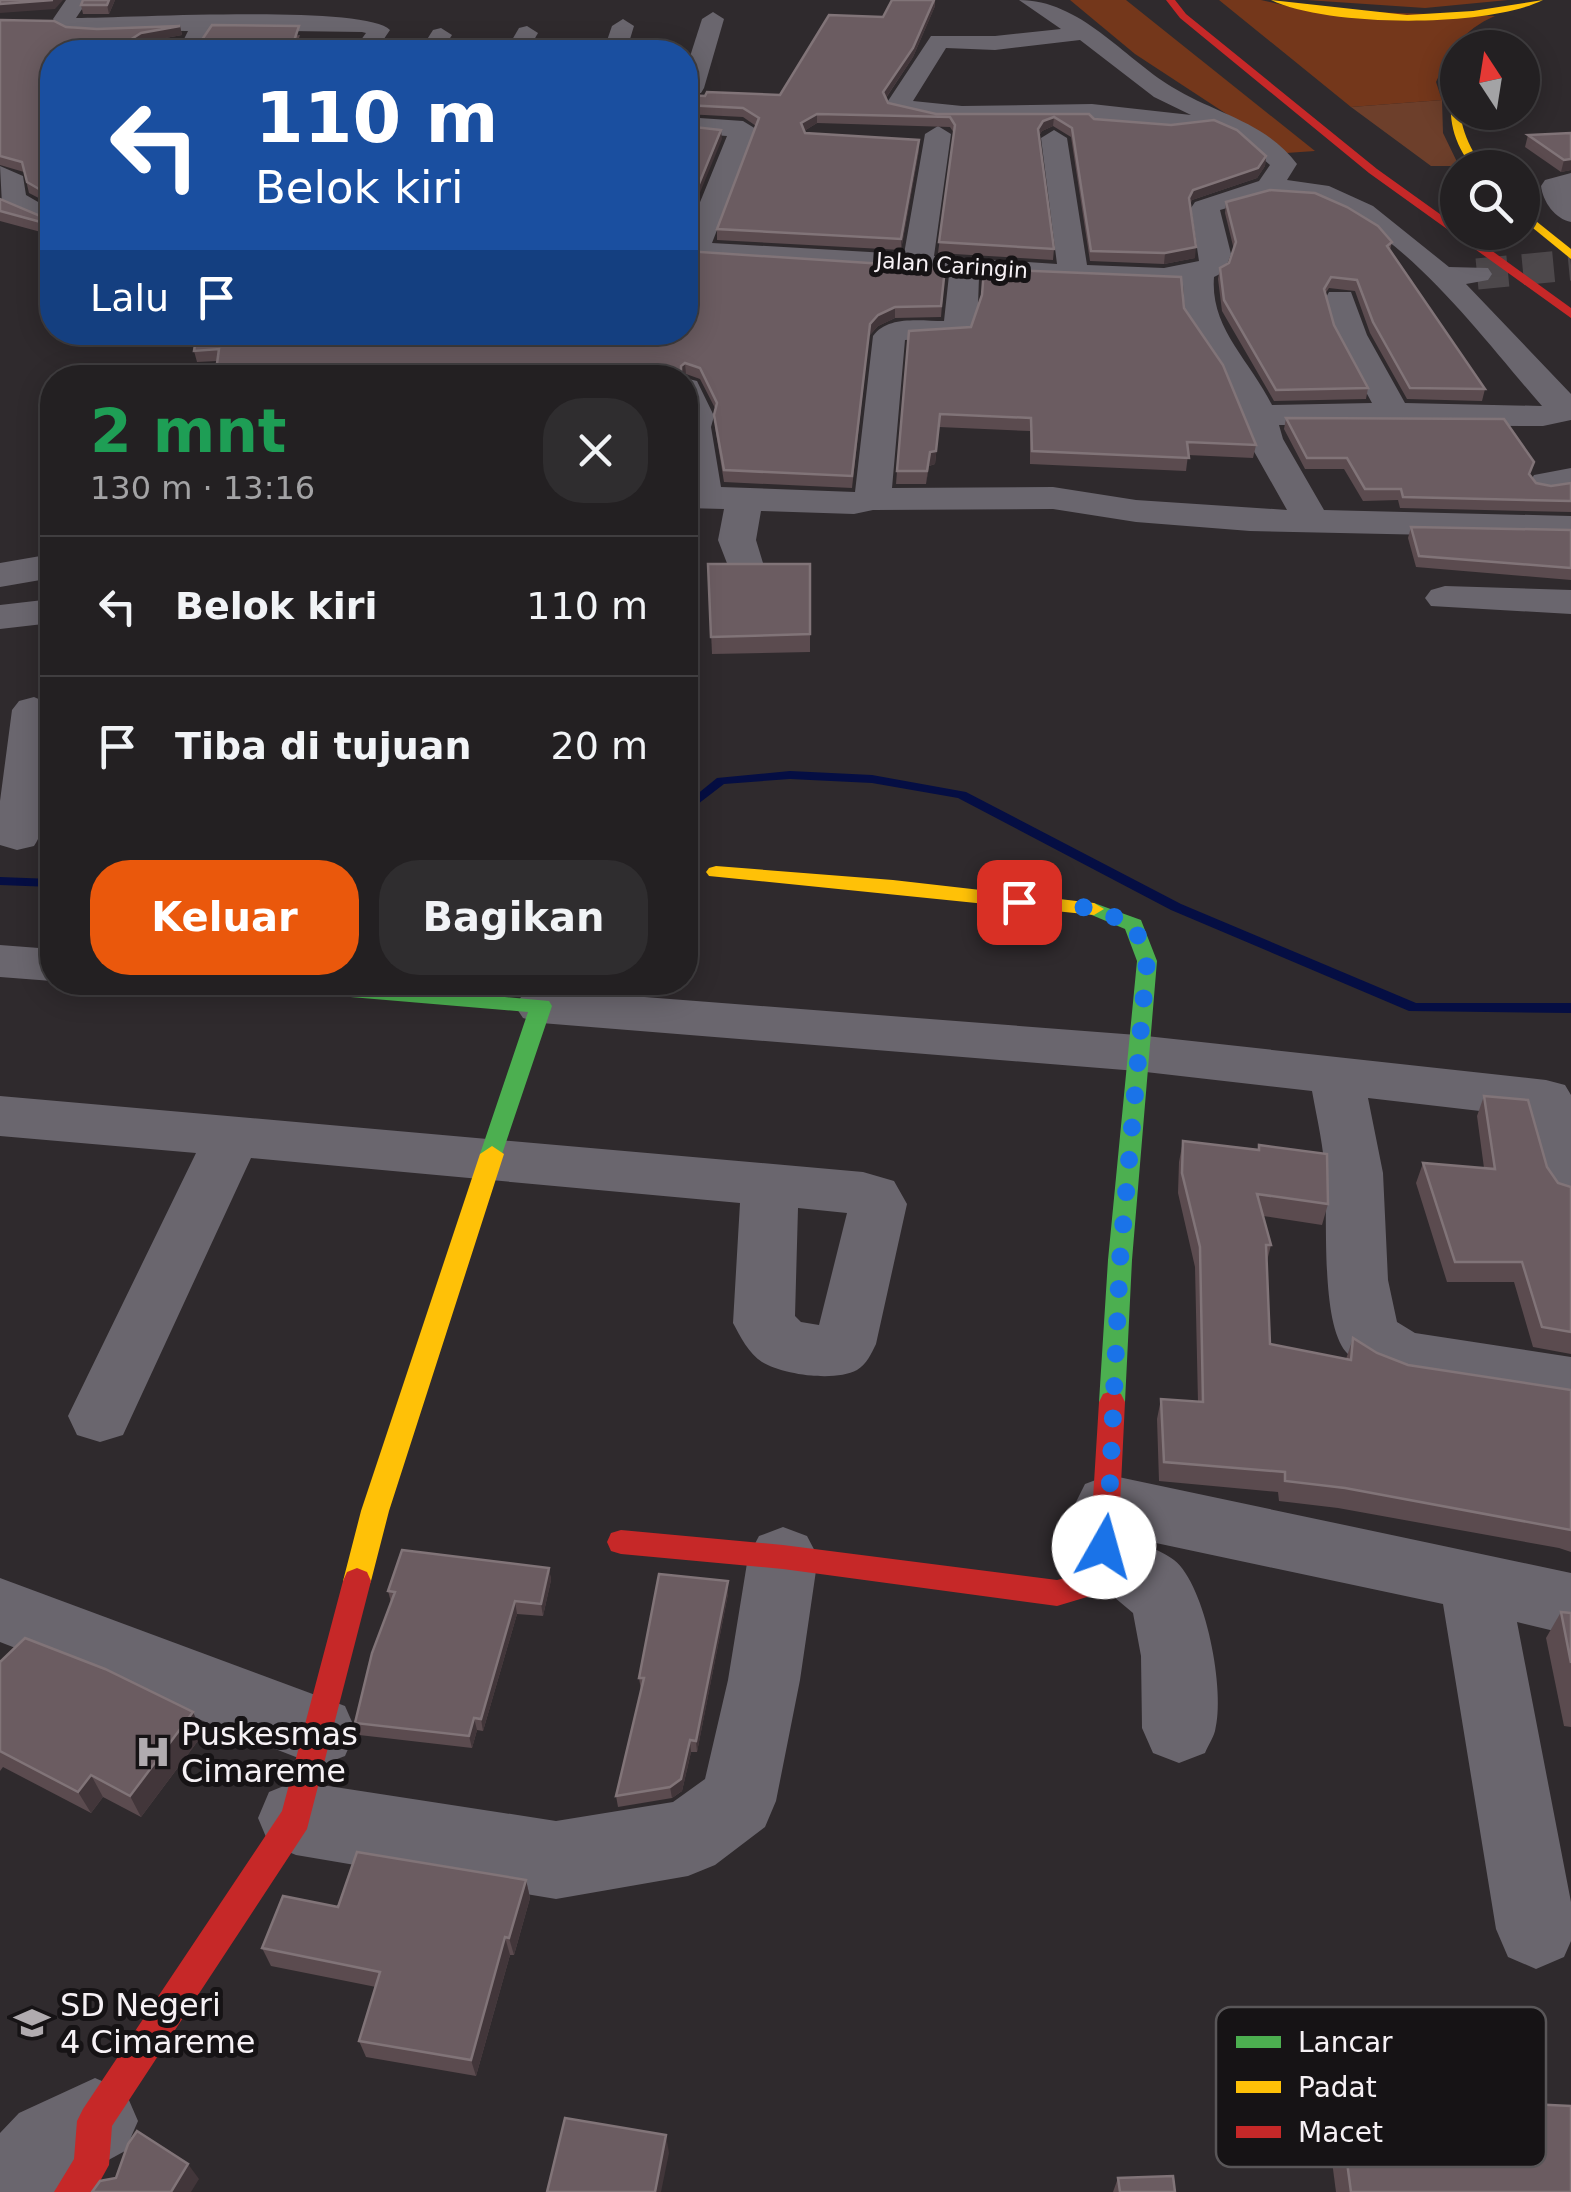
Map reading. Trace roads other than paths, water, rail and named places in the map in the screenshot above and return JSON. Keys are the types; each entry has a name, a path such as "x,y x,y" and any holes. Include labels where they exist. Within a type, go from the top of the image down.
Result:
{"main road":[{"path":"1160,0 1177,8 1312,125 1484,256 1571,314"},
{"path":"1274,0 1352,13 1420,16 1547,4"},
{"path":"1508,30 1547,4"},
{"path":"1247,38 1364,133"},
{"path":"1540,228 1571,255"},
{"path":"1540,250 1571,271"},
{"path":"621,1542 783,1557 1056,1593 1087,1585 1105,1532 1120,1260 1147,961 1134,925 1092,908 716,872"},
{"path":"84,2156 296,1818 375,1511 541,1006 410,995"}],"street":[{"path":"158,25 168,0"},
{"path":"258,24 266,0"},
{"path":"1030,0 1084,33 1164,92 1247,132 1284,164 1268,188"},
{"path":"62,13 68,25 85,27 258,24 350,12 361,23 380,30 373,40"},
{"path":"698,47 713,18"},
{"path":"195,40 203,24"},
{"path":"618,40 622,26"},
{"path":"1084,33 995,43 939,41 898,104 909,110 938,112 1094,112 1137,121 1202,121 1216,117"},
{"path":"698,126 743,129 698,232"},
{"path":"918,262 929,137"},
{"path":"1054,138 1074,273"},
{"path":"0,174 13,182 12,198 40,214"},
{"path":"1571,181 1555,186 1556,196 1571,214"},
{"path":"1260,416 1543,416 1562,414 1566,404 1442,276 1387,229 1340,198 1326,191 1268,188 1206,208 1216,254 1213,266 1199,274 1200,318 1220,343 1260,416 1265,439 1299,493 1309,520"},
{"name":"Jalan Caringin","path":"698,250 1148,277 1199,274"},
{"path":"959,366 964,267"},
{"path":"1442,276 1477,274"},
{"path":"1340,299 1351,335 1394,413"},
{"path":"873,499 889,336 898,332 958,330"},
{"path":"698,496 854,503 873,499 1053,498 1178,515 1571,527"},
{"path":"744,499 737,540 744,563"},
{"path":"0,575 40,568"},
{"path":"1445,598 1571,602"},
{"path":"0,616 40,612"},
{"path":"34,710 40,757"},
{"path":"23,839 40,769"},
{"path":"0,961 40,965"},
{"path":"541,1006 1137,1053 1337,1078 1558,1096 1571,1185"},
{"path":"1337,1078 1354,1174 1358,1280 1369,1336 1401,1356 1571,1384"},
{"path":"7,1129 232,1138 770,1186"},
{"path":"100,1416 232,1138"},
{"path":"1105,1532 1474,1580 1571,1604"},
{"path":"1105,1532 1136,1574 1156,1588 1170,1621 1179,1728"},
{"path":"296,1818 556,1860 688,1838 738,1801 764,1680 783,1557"},
{"path":"1474,1580 1536,1929"},
{"path":"0,1610 320,1731"},
{"path":"4,2192 50,2144 84,2156"}],"waterway":[{"path":"698,800 721,781 790,775 872,779 962,795 1176,907 1414,1008 1571,1008"},
{"path":"0,881 40,883"}],"tunnel":[{"path":"1477,274 1571,265"}],"place":[{"name":"Puskesmas Cimareme","path":"153,1752"},
{"name":"SD Negeri 4 Cimareme","path":"32,2023"}]}
